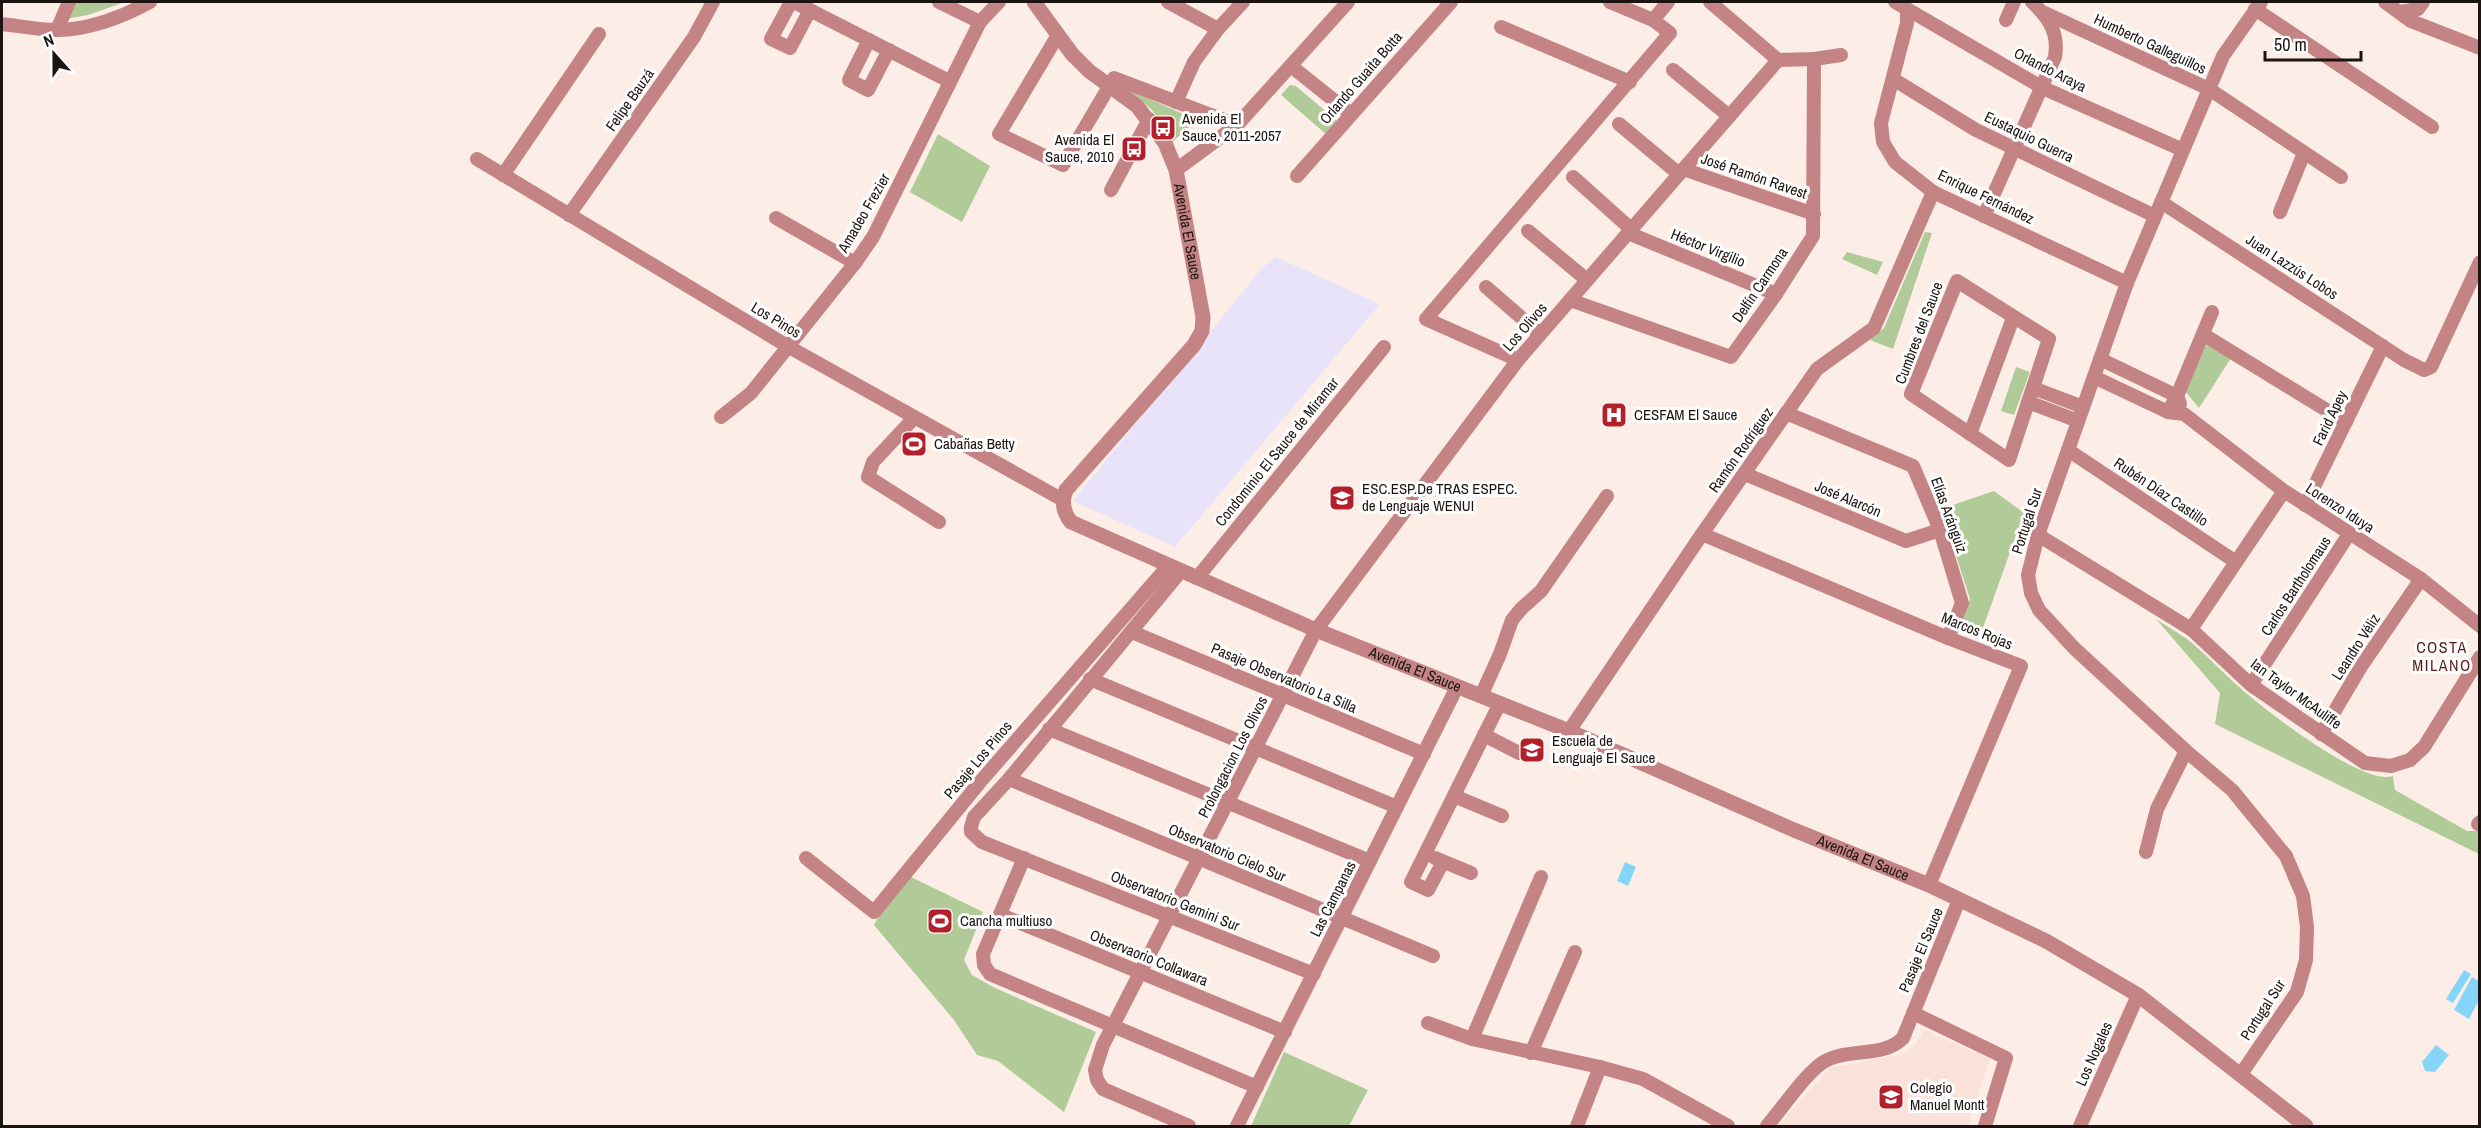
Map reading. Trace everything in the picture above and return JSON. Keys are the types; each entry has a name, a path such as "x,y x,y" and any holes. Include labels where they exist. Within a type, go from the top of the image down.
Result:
{"street":[{"path":"57,30 69,2"},
{"path":"2,24 57,30 112,18 150,2"},
{"name":"Felipe Bauzá","path":"569,215 694,37 713,2"},
{"path":"810,10 790,48 771,39 793,2 810,10 889,50 949,81"},
{"path":"939,2 980,22"},
{"name":"Amadeo Frezier","path":"721,417 751,393 855,263 873,237 980,22 999,2"},
{"name":"Avenida El Sauce","path":"1034,2 1080,63 1137,106 1165,143 1176,170 1203,317 1202,330 1194,345 1066,490 1063,500 1065,513 1076,526 1316,630 1569,731 1794,830 1929,885 2046,941 2138,995 2306,1126"},
{"path":"1168,2 1218,29"},
{"path":"1176,102 1194,62 1218,29 1243,2"},
{"path":"1176,170 1237,126 1348,2"},
{"name":"Orlando Guaita Botta","path":"1297,176 1451,2"},
{"path":"1518,360 1426,319 1670,33 1653,20 1610,2"},
{"path":"1653,20 1668,2"},
{"path":"1710,2 1778,60 1814,59 1841,55"},
{"path":"2006,20 2014,2"},
{"path":"1984,216 2043,88 2056,48 2054,30 2045,14 2032,2"},
{"path":"2385,2 2411,21 2480,48"},
{"path":"2400,12 2418,9 2423,2"},
{"name":"Enrique Fernández","path":"1901,5 1907,24 1882,114 1883,142 1895,162 1933,192 2127,283"},
{"name":"Orlando Araya","path":"1901,5 2043,88 2183,150"},
{"path":"2258,5 2432,127"},
{"name":"Portugal Sur","path":"2241,1074 2297,992 2306,960 2306,910 2298,882 2286,856 2232,790 2186,752 2074,648 2039,609 2031,593 2028,575 2038,535 2127,283 2223,56 2258,5"},
{"name":"Humberto Galleguillos","path":"2045,14 2209,88 2340,177"},
{"path":"1501,27 1630,82"},
{"path":"503,175 599,34"},
{"path":"1058,35 999,135 1063,165 1114,78 1237,126"},
{"path":"869,40 849,80 868,90 889,50"},
{"name":"Delfín Carmona","path":"1570,300 1731,357 1776,294 1813,236 1814,59"},
{"name":"Los Olivos","path":"1316,630 1518,360 1778,60"},
{"path":"1292,66 1351,114"},
{"path":"1673,70 1729,116"},
{"name":"Eustaquio Guerra","path":"1893,78 1976,130 2155,216"},
{"path":"1111,190 1149,120"},
{"name":"José Ramón Ravest","path":"1619,124 1681,171 1814,214"},
{"path":"2280,212 2304,153"},
{"name":"Los Pinos","path":"477,159 789,347 1063,500"},
{"name":"Héctor Virgilio","path":"1573,177 1630,231 1776,294"},
{"name":"Ramón Rodríguez","path":"1569,731 1817,369 1874,328 1933,192"},
{"name":"Juan Lazzús Lobos","path":"2161,202 2404,360 2424,370 2431,367 2480,262"},
{"path":"776,218 855,263"},
{"path":"1528,231 1587,280"},
{"name":"Cumbres del Sauce","path":"1957,281 2049,339 2033,388 2009,460 1911,394 1957,281"},
{"path":"1486,287 1540,334"},
{"path":"2168,412 2204,335 2212,312"},
{"path":"1970,434 2013,318"},
{"path":"2204,335 2346,422"},
{"name":"Farid Apey","path":"2305,505 2383,346"},
{"name":"Condominio El Sauce de Miramar","path":"1197,578 1384,347"},
{"path":"2094,377 2168,412 2184,414 2177,396 2100,359"},
{"path":"2033,388 2083,407"},
{"path":"2028,402 2078,420"},
{"name":"Elías Aránguiz","path":"1786,413 1913,466 1940,530 1962,603 1948,638"},
{"name":"Lorenzo Iduya","path":"2184,414 2284,491 2421,579 2480,626"},
{"path":"914,418 873,462 868,477 939,522"},
{"name":"Rubén Díaz Castillo","path":"2068,450 2236,562"},
{"name":"José Alarcón","path":"1745,474 1906,541 1940,530"},
{"path":"2191,629 2284,491"},
{"path":"1480,696 1500,654 1512,620 1541,591 1607,496"},
{"name":"Marcos Rojas","path":"1702,534 1948,638 2021,666 1929,885"},
{"name":"Carlos Bartholomaus","path":"2251,686 2349,534"},
{"name":"Ian Taylor McAuliffe","path":"2038,535 2191,629 2251,686 2365,763 2391,766 2410,760 2424,747 2480,657"},
{"name":"Observatorio Gemini Sur","path":"1174,569 1132,632 1090,679 1009,780 974,817 971,832 977,840 1314,974"},
{"name":"Pasaje Los Pinos","path":"806,858 874,912 980,782 1174,569"},
{"name":"Leandro Véliz","path":"2321,734 2362,665 2421,579"},
{"name":"Prolongacion Los Olivos","path":"1189,1126 1107,1093 1095,1075 1096,1065 1103,1045 1114,1028 1316,630"},
{"name":"Pasaje Observatorio La Silla","path":"1132,632 1424,754"},
{"path":"1090,679 1397,807"},
{"name":"Las Campanas","path":"1237,1126 1457,687"},
{"path":"1443,862 1428,890 1411,882 1500,704"},
{"path":"1049,729 1370,861"},
{"path":"1484,735 1519,753"},
{"path":"2146,852 2157,809 2186,752"},
{"name":"Observatorio Cielo Sur","path":"1009,780 1433,956"},
{"path":"1454,796 1502,816"},
{"path":"1425,854 1471,873"},
{"path":"1024,858 982,954 984,965 993,977 1257,1087"},
{"path":"1472,1039 1541,877"},
{"name":"Pasaje El Sauce","path":"1767,1126 1820,1063 1833,1057 1884,1049 1894,1045 1906,1033 1959,900"},
{"name":"Observaorio Collawara","path":"1001,915 1285,1032"},
{"path":"1531,1053 1575,952"},
{"name":"Los Nogales","path":"2080,1126 2138,995"},
{"name":"Pasaje El Sauce","path":"1913,1013 2006,1058 1984,1126"},
{"path":"1428,1023 1472,1039 1600,1067 1643,1079 1728,1126"},
{"path":"1577,1126 1600,1067"}],"shaded area":[{"path":"1276,257 1380,304 1175,547 1073,501 1262,268"},
{"name":"Colegio Manuel Montt","path":"1924,1030 1990,1059 1968,1126 1778,1126 1830,1068 1904,1054 1914,1046"}],"green space":[{"path":"74,2 125,2 88,15 66,19"},
{"path":"1290,85 1296,86 1337,121 1327,135 1281,95"},
{"path":"1124,88 1197,120 1171,143 1153,111"},
{"path":"938,134 990,166 962,222 910,192"},
{"path":"1925,232 1932,233 1893,349 1870,340 1884,328"},
{"path":"1847,252 1883,262 1877,275 1842,259"},
{"path":"2206,345 2231,358 2199,408 2185,391"},
{"path":"2016,367 2030,372 2014,415 2001,411"},
{"path":"1994,491 2024,513 1979,639 1959,632 1970,599 1941,509"},
{"path":"2156,619 2187,639 2250,697 2314,743 2360,770 2379,776 2393,776 2395,790 2467,831 2479,831 2479,854 2215,724 2220,693"},
{"path":"909,876 983,912 964,960 972,975 995,988 1096,1032 1064,1112 998,1061 977,1055 954,1020 874,925 889,898"},
{"path":"1284,1052 1368,1090 1349,1126 1251,1126"}],"water":[{"name":"Cabañas Betty","path":"913,431 927,442 916,456 902,446"},
{"path":"1625,862 1636,867 1628,886 1617,881"},
{"path":"2464,970 2471,974 2453,1003 2446,999"},
{"path":"2472,977 2479,981 2479,1000 2469,1019 2454,1010"},
{"path":"2436,1045 2449,1055 2435,1072 2425,1071 2422,1062"}],"place":[{"name":"Avenida El Sauce, 2011-2057","path":"1163,128"},
{"name":"Avenida El Sauce, 2010","path":"1134,149"},
{"name":"CESFAM El Sauce","path":"1614,415"},
{"name":"Cabañas Betty","path":"914,444"},
{"name":"ESC.ESP.De TRAS ESPEC. de Lenguaje WENUI","path":"1342,498"},
{"name":"Escuela de Lenguaje El Sauce","path":"1532,750"},
{"name":"Cancha multiuso","path":"940,921"},
{"name":"Colegio Manuel Montt","path":"1891,1097"}],"district":[{"name":"COSTA MILANO","path":"2442,656"}]}
